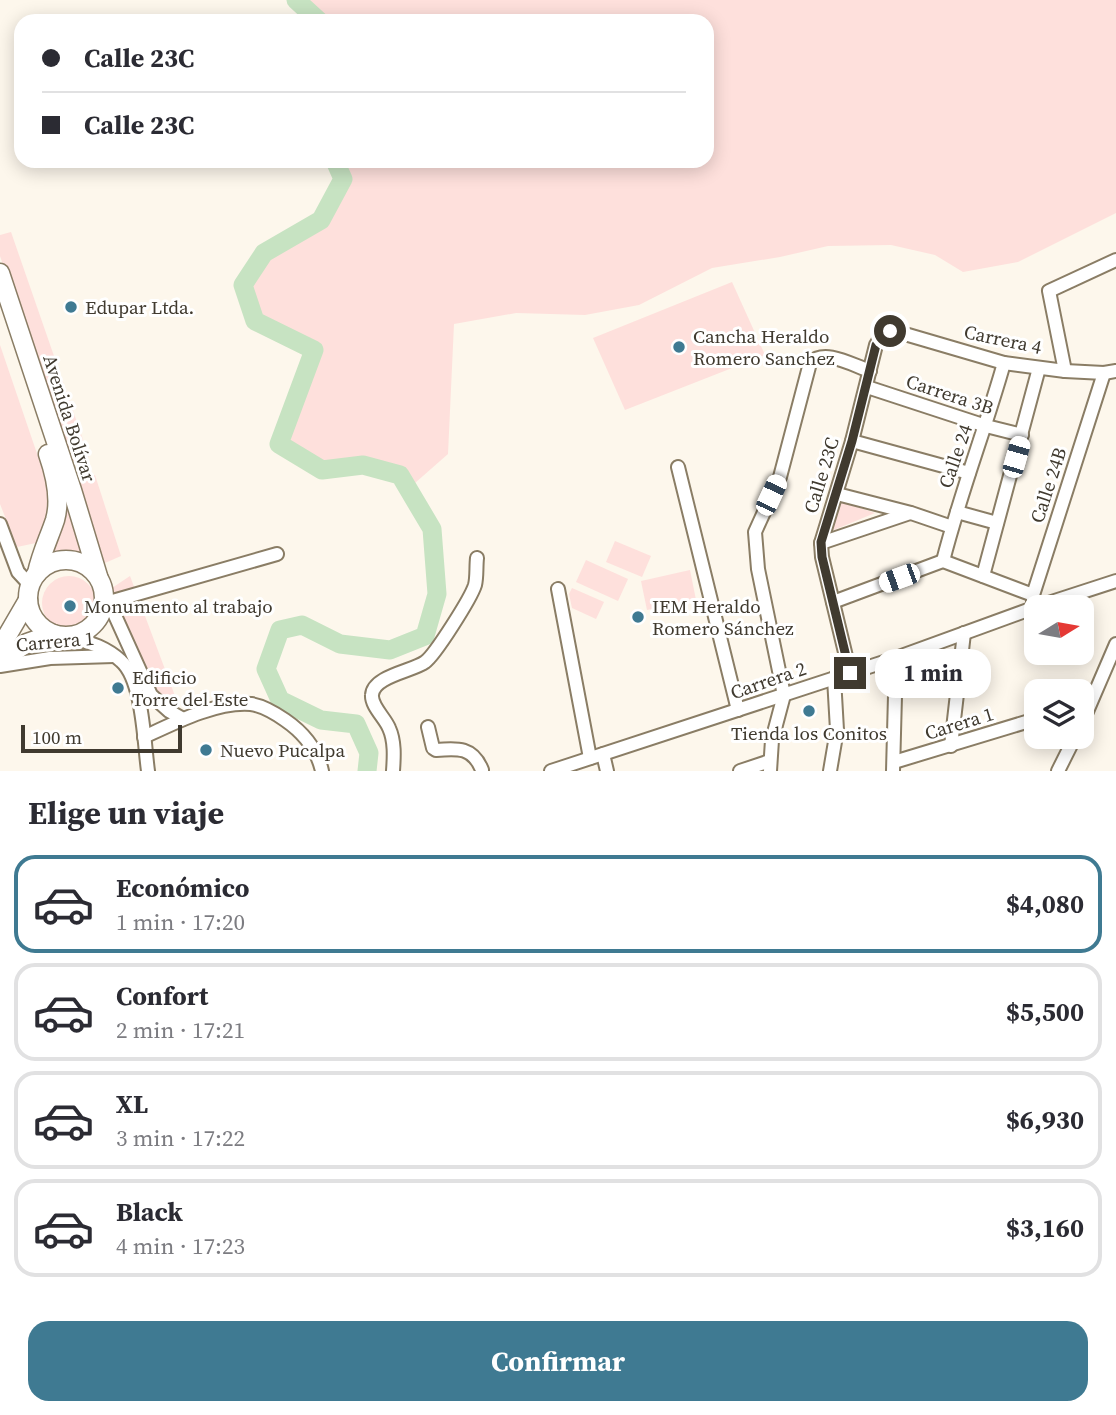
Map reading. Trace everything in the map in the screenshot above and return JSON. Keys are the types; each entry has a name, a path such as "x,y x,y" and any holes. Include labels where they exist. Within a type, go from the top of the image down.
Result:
{"main road":[{"name":"Avenida Bolívar","path":"0,273 103,589"},
{"name":"Avenida Bolívar","path":"0,311 54,469 58,499 56,518 32,586 0,648"},
{"path":"0,663 27,643 60,635 78,635 96,622 102,612 103,589 88,566 75,561 61,560 48,564 32,586 32,614 40,626 60,635"}],"street":[{"path":"1065,372 1049,291 1116,262"},
{"name":"Carrera 4","path":"884,332 898,332 1004,363 1065,372 1110,372"},
{"name":"Calle 23C","path":"850,673 821,542 852,441 876,345 884,332"},
{"path":"740,771 770,766 772,740 784,695 758,569 755,532 780,477 810,363 819,356 828,356 870,371"},
{"name":"Calle 24","path":"943,561 1004,363"},
{"path":"983,576 1039,368"},
{"name":"Calle 24B","path":"1038,595 1110,372"},
{"name":"Carrera 3B","path":"867,387 1022,436"},
{"path":"852,441 969,473"},
{"path":"678,467 738,710"},
{"path":"837,494 911,513 952,527"},
{"path":"957,512 997,523"},
{"path":"821,542 911,513"},
{"path":"0,524 18,572 32,586"},
{"path":"103,589 277,554"},
{"path":"393,771 393,742 390,729 373,701 374,687 390,676 426,662 467,602 475,584 477,558"},
{"path":"833,602 943,561 983,576 1024,598"},
{"name":"Carrera 2","path":"1062,595 1115,577"},
{"name":"Avenida Bolívar","path":"103,589 151,695 183,719"},
{"path":"558,589 596,756 607,771"},
{"name":"Carrera 2","path":"551,771 896,658 1024,608"},
{"path":"951,746 964,633"},
{"path":"60,635 96,644 122,662 130,673 138,702 148,771"},
{"path":"1094,688 1116,644"},
{"name":"Carrera 1","path":"0,663 114,656"},
{"path":"893,766 896,658"},
{"path":"830,771 837,730 834,678"},
{"path":"144,737 183,719 229,706 252,704 270,710 296,727 317,754 322,771"},
{"name":"Carera 1","path":"893,766 1024,723"},
{"path":"428,727 433,748 467,750 474,754 482,770"},
{"path":"1058,771 1069,749"}],"shaded area":[{"path":"296,0 1116,0 1116,213 1018,262 963,272 935,255 891,245 828,246 712,268 639,305 585,315 516,313 454,324 448,454 415,483 400,475 363,465 322,470 279,444 314,350 255,321 243,285 269,250 321,220 343,179 338,168 714,168 714,14 311,14"},
{"path":"11,232 89,457 73,461 67,455 0,256 0,235"},
{"name":"Cancha Heraldo Romero Sanchez","path":"732,282 765,355 625,410 593,338"},
{"path":"0,345 48,486 46,519 36,543 17,547 0,504"},
{"path":"95,475 121,556 105,563 76,483"},
{"path":"67,496 86,561 69,554 51,557"},
{"path":"840,501 875,513 829,532"},
{"path":"615,541 651,556 642,577 606,562"},
{"path":"586,560 628,579 618,601 576,582"},
{"path":"690,570 696,600 647,610 641,581"},
{"path":"69,576 88,584 96,603 88,622 69,630 50,622 42,603 50,584"},
{"path":"130,576 181,712 173,713 142,678 112,588"},
{"path":"572,588 604,602 596,619 572,608 569,594"}],"waterway":[{"path":"296,0 311,14"},
{"path":"338,168 343,179 321,220 264,253 243,285 255,321 314,350 279,444 322,470 363,465 400,475 432,529 437,594 425,636 390,650 340,644 302,625 280,630 266,669 280,700 321,720 356,724 369,753 367,771"}],"place":[{"name":"Edupar Ltda.","path":"71,307"},
{"name":"Cancha Heraldo Romero Sanchez","path":"679,347"},
{"name":"Monumento al trabajo","path":"70,606"},
{"name":"IEM Heraldo Romero Sánchez","path":"638,617"},
{"name":"Edificio Torre del Este","path":"118,688"},
{"name":"Tienda los Conitos","path":"809,711"},
{"name":"Nuevo Pucalpa","path":"206,750"}],"route":[{"path":"850,673 822,557 821,542 852,441 876,345 884,332 890,331"}]}
